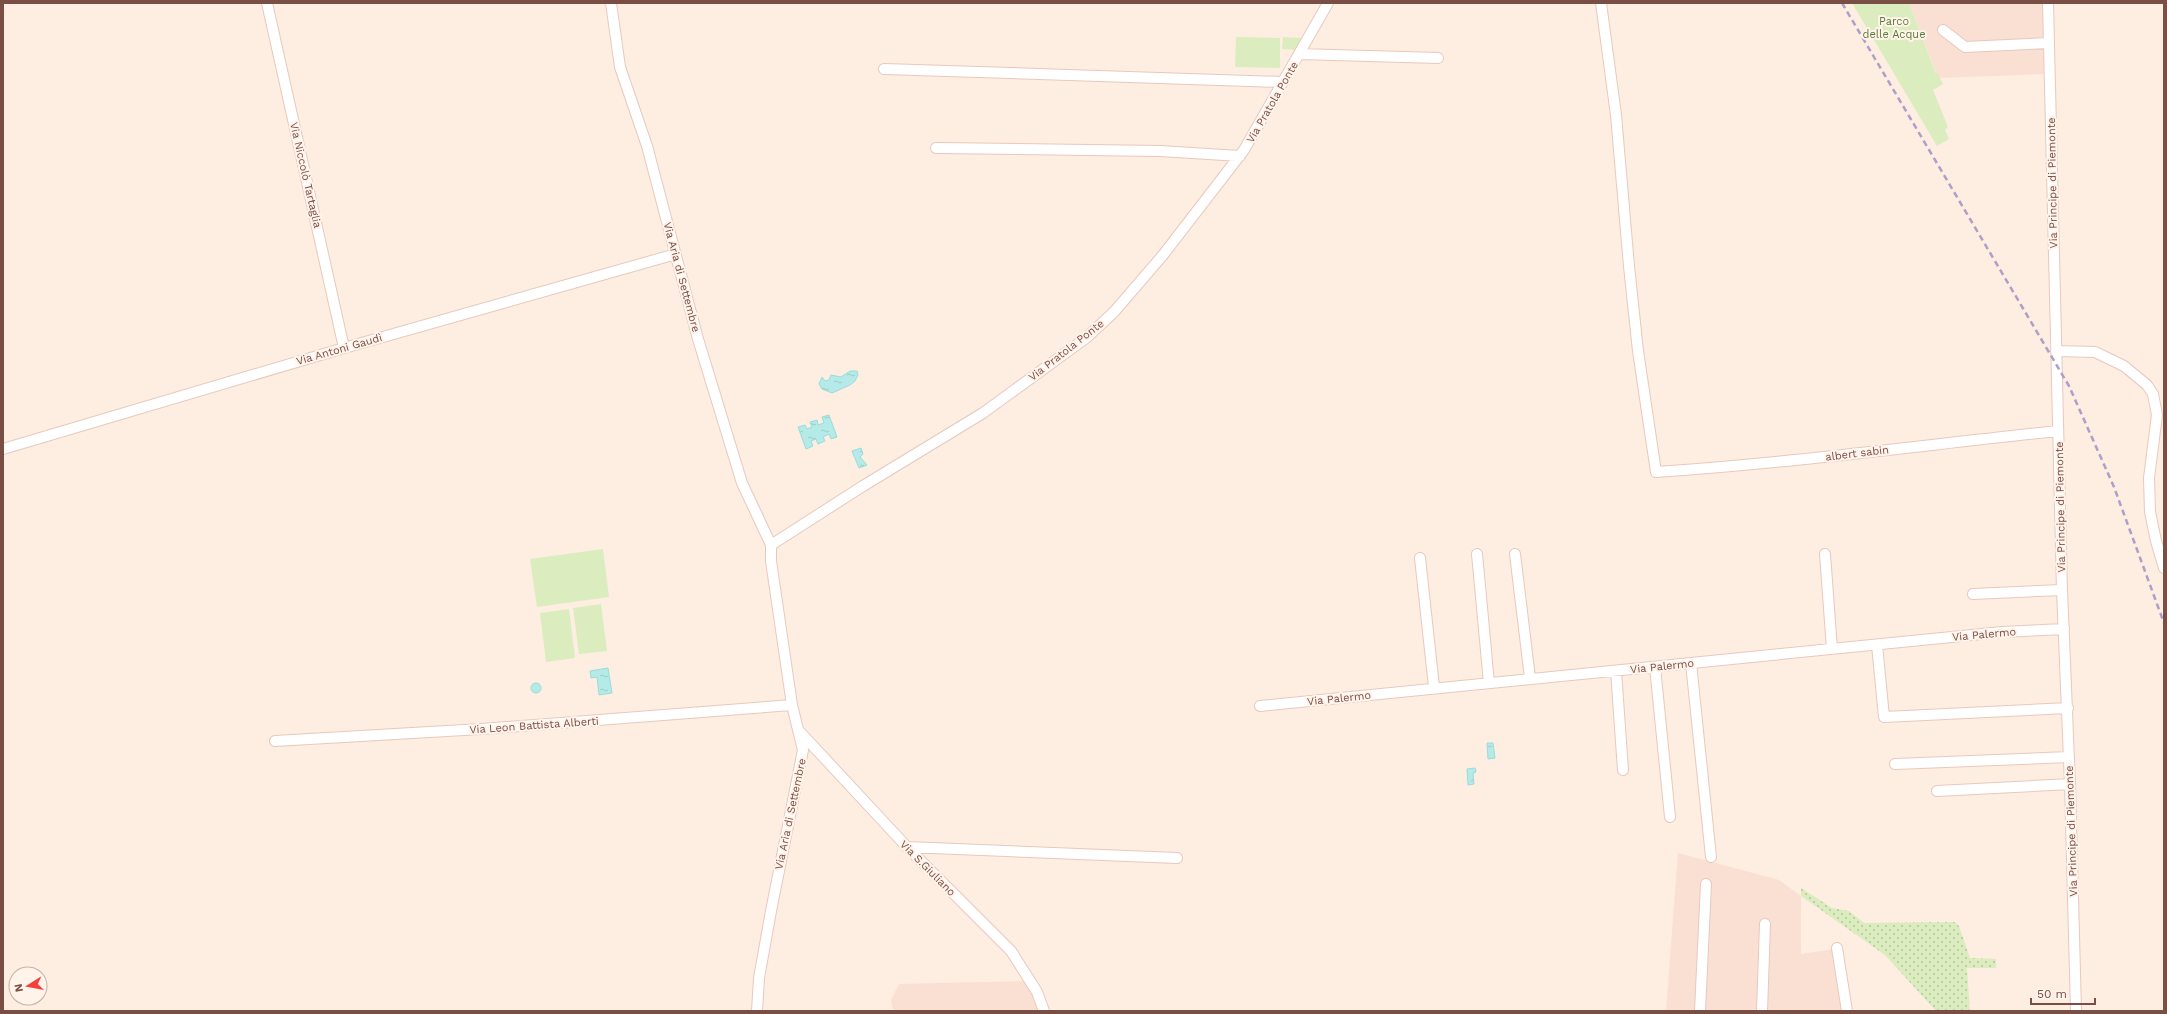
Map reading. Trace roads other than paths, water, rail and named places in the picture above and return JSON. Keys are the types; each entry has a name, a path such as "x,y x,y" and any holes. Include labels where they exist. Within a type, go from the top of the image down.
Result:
{"street":[{"name":"Via Niccolò Tartaglia","path":"268,3 344,348"},
{"name":"Via Aria di Settembre","path":"611,3 620,66 647,146 698,339 742,483 771,545 771,561 792,705 800,732 803,750 771,910 760,978 757,1011"},
{"name":"Via Pratola Ponte","path":"771,545 863,486 983,413 1086,338 1114,312 1158,261 1240,156 1328,3"},
{"name":"albert sabin","path":"1601,3 1616,115 1637,343 1656,472 1755,465 1875,450 2058,431"},
{"name":"Via Principe di Piemonte","path":"2048,3 2062,590 2068,708 2076,1011"},
{"path":"1944,30 1965,47 2049,43"},
{"path":"1299,54 1438,58"},
{"path":"884,69 1283,82"},
{"path":"936,148 1160,151 1240,156"},
{"name":"Via Antoni Gaudì","path":"3,449 344,348 676,254"},
{"path":"2056,351 2095,352 2124,366 2147,385 2153,394 2157,415 2150,478 2150,512 2156,541 2164,568"},
{"path":"1477,554 1489,683"},
{"path":"1515,554 1530,678"},
{"path":"1824,554 1832,649"},
{"path":"1420,558 1434,687"},
{"path":"1973,594 2062,590"},
{"name":"Via Palermo","path":"1260,706 1434,687 1616,671 2002,632 2064,629"},
{"path":"1878,645 1884,717 2068,708"},
{"path":"1691,663 1711,857"},
{"path":"1655,667 1670,817"},
{"path":"1616,671 1623,770"},
{"name":"Via Leon Battista Alberti","path":"275,741 481,729 792,705"},
{"name":"Via S.Giuliano","path":"800,732 907,847 1011,951 1037,992 1044,1011"},
{"path":"1895,764 2069,756"},
{"path":"1937,792 2070,784"},
{"path":"907,847 1177,858"},
{"path":"1700,1011 1706,884"},
{"path":"1762,1011 1765,924"},
{"path":"1836,948 1847,1011"}],"water":[{"path":"850,371 857,371 858,375 855,381 850,385 832,393 822,389 819,384 822,377 825,381 829,380 831,375 841,377"},
{"path":"829,415 837,437 831,439 829,434 823,437 825,441 818,444 816,439 811,441 813,446 806,449 798,427 805,425 807,429 812,427 810,422 817,420 818,425 824,423 822,417"},
{"path":"861,448 863,454 860,457 867,465 859,468 852,451"},
{"path":"608,668 612,693 599,695 597,677 591,678 590,671"},
{"path":"534,683 538,683 540,684 540,692 534,693 531,690 531,686"},
{"path":"1487,743 1493,743 1495,758 1488,759"},
{"path":"1475,768 1476,772 1473,773 1474,784 1468,785 1467,769"}],"railway":[{"path":"1842,3 2069,386 2114,487 2164,623"}],"park label":[{"name":"Parco delle Acque","path":"1894,27"}]}
